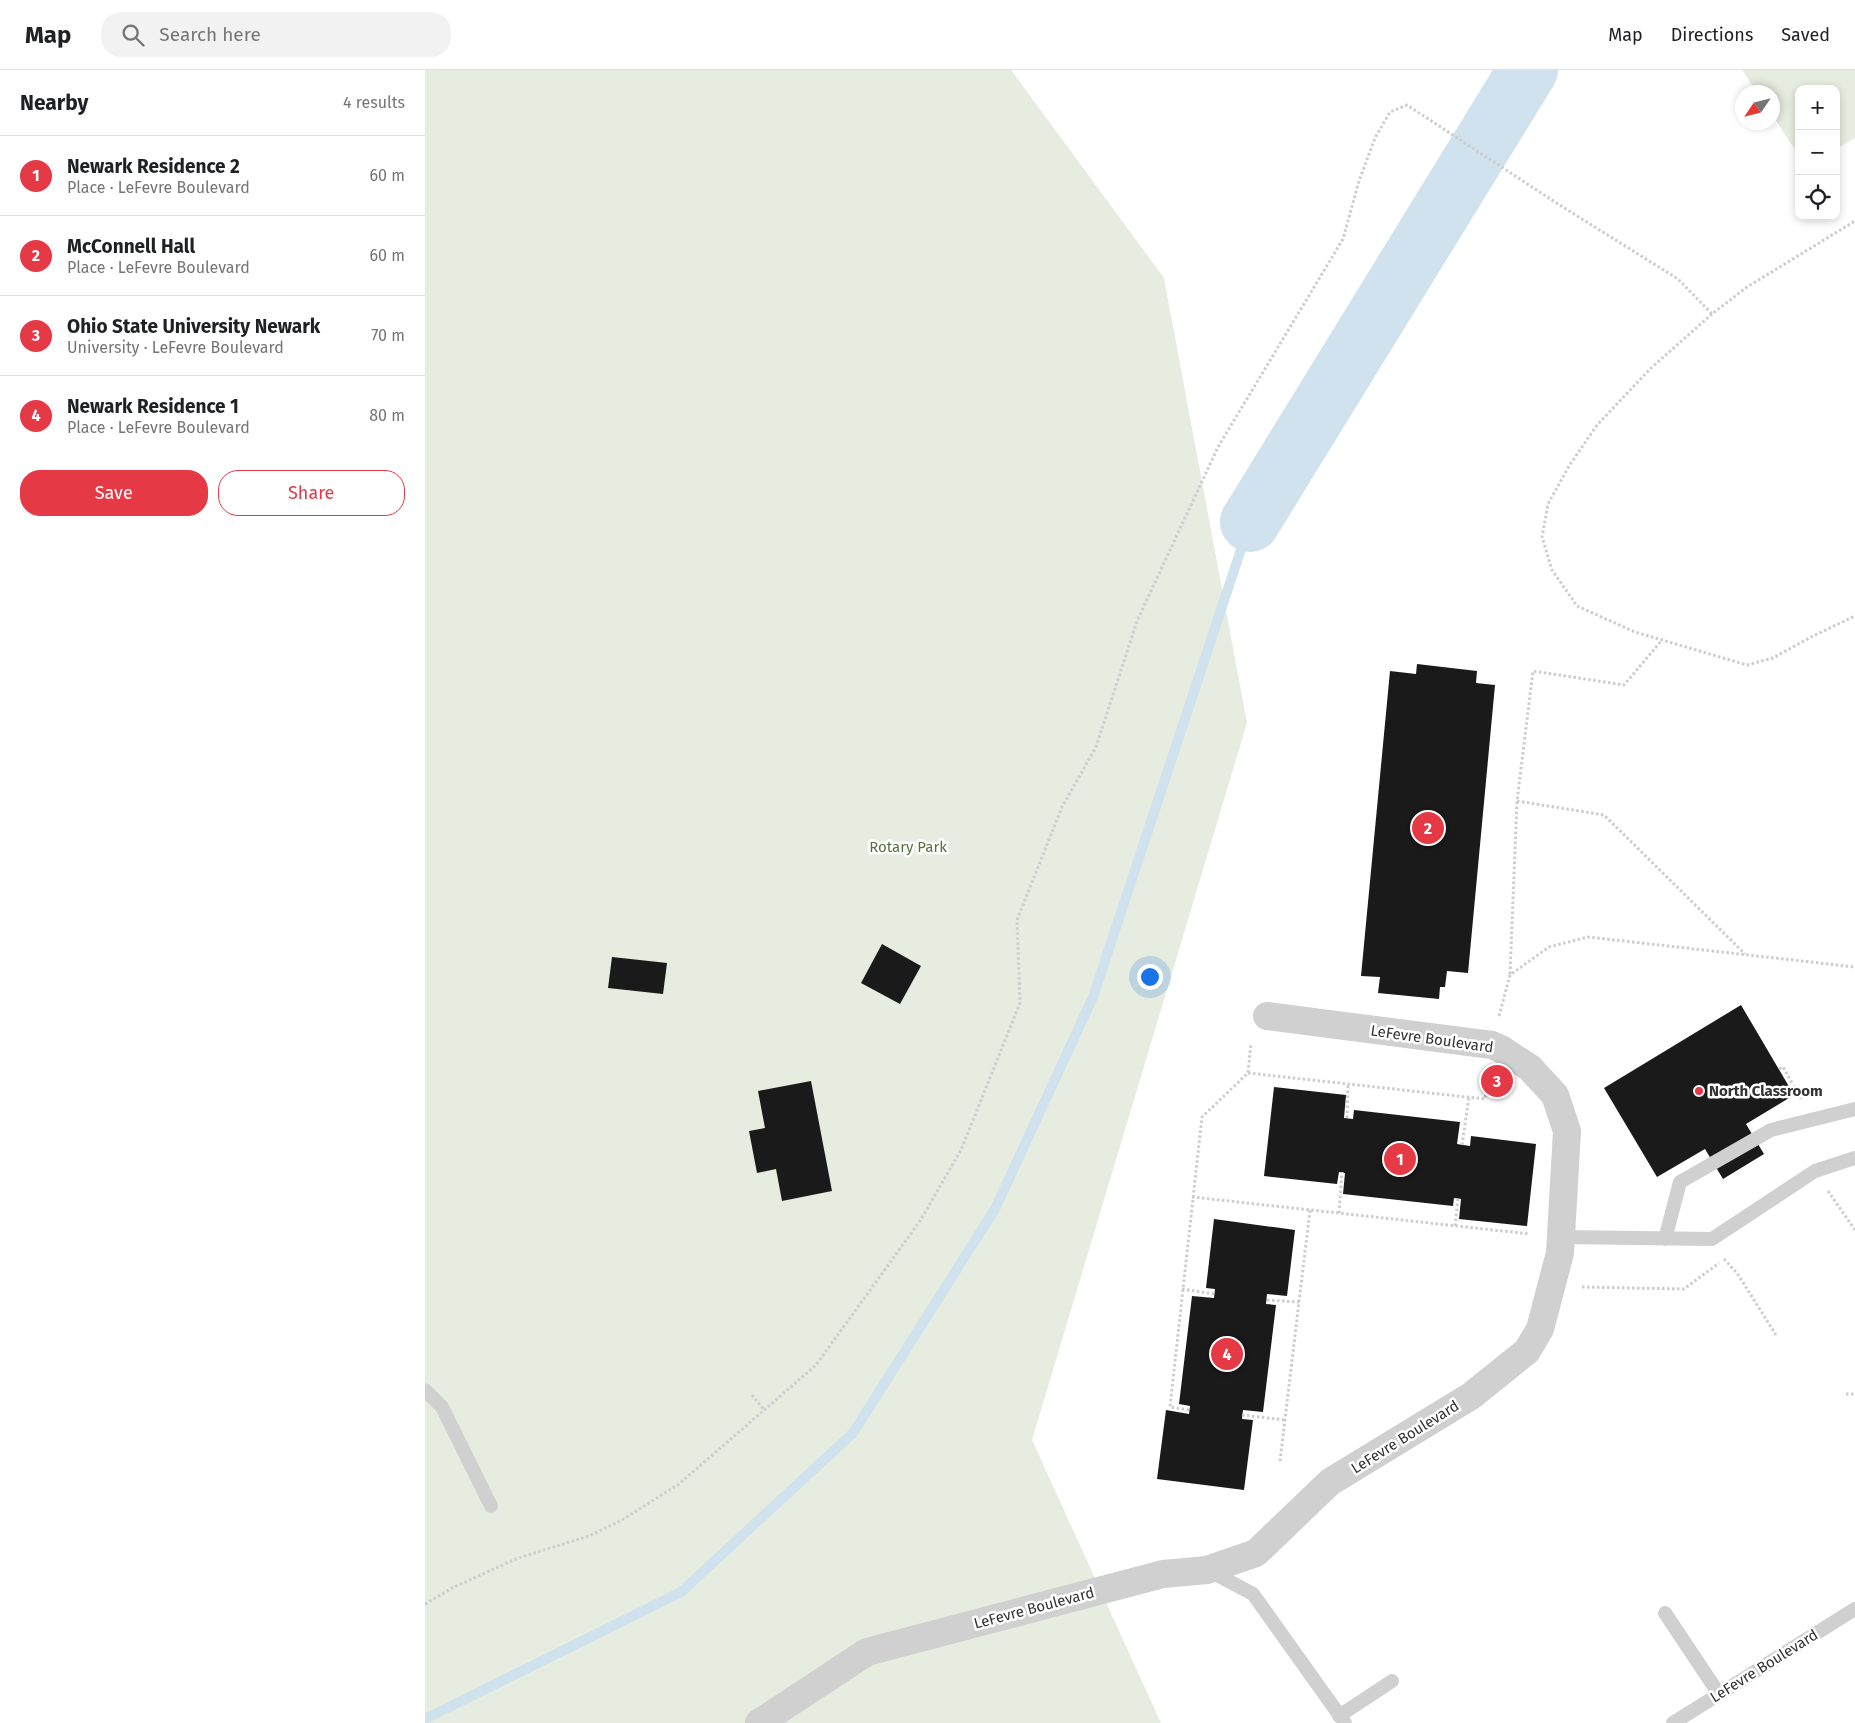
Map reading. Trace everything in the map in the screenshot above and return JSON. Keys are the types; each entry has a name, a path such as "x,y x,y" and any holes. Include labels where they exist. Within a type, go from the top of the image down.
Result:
{"street":[{"name":"LeFevre Boulevard","path":"759,1723 867,1652 1163,1574 1207,1570 1256,1554 1330,1482 1471,1396 1527,1351 1541,1329 1560,1253 1567,1130 1555,1095 1530,1068 1501,1049 1492,1046 1267,1016"}],"lane":[{"path":"1665,1239 1680,1182 1771,1130 1855,1109"},
{"path":"1561,1237 1712,1239 1815,1171 1855,1158"},
{"path":"425,1390 443,1407 491,1506"},
{"path":"1207,1570 1253,1594 1342,1719 1392,1681"},
{"name":"LeFevre Boulevard","path":"1673,1723 1855,1609"},
{"path":"1665,1613 1719,1694"}],"path":[{"path":"425,1604 454,1587 518,1558 589,1536 622,1520 679,1484 816,1365 920,1221 961,1150 1020,1003 1017,920 1061,807 1096,747 1137,621 1218,447 1343,239 1359,181 1375,138 1390,112 1407,105 1558,204 1678,279 1712,314"},
{"path":"1855,221 1747,287 1712,314 1651,368 1597,425 1569,466 1549,504 1542,537 1552,570 1577,606 1635,632 1747,665 1773,658 1855,616"},
{"path":"1492,1046 1510,975 1517,801 1533,671 1624,685 1662,640"},
{"path":"1517,801 1604,815 1745,954"},
{"path":"1510,975 1549,947 1588,937 1855,967"},
{"path":"1189,1410 1170,1406 1202,1117 1248,1073 1251,1041"},
{"path":"1248,1073 1485,1099"},
{"path":"1347,1118 1348,1084"},
{"path":"1463,1145 1469,1097"},
{"path":"1339,1213 1342,1172"},
{"path":"1192,1197 1561,1237"},
{"path":"1455,1226 1458,1198"},
{"path":"1280,1461 1310,1210"},
{"path":"1551,1286 1685,1289 1724,1259"},
{"path":"1182,1289 1214,1294"},
{"path":"1267,1300 1299,1302"},
{"path":"1846,1394 1855,1394"},
{"path":"752,1395 764,1410"},
{"path":"1242,1415 1285,1420"}],"green space":[{"name":"Rotary Park","path":"425,70 1011,70 1164,278 1247,723 1032,1440 1161,1723 425,1723"},
{"path":"1742,70 1855,70 1855,138 1840,147 1840,85 1795,85 1795,150 1780,127 1780,85 1752,85"}],"building":[{"path":"1417,664 1477,671 1476,683 1495,685 1468,973 1447,971 1445,987 1440,987 1439,999 1378,993 1380,977 1361,976 1390,671 1416,674"},
{"path":"882,944 921,966 900,1004 861,983"},
{"path":"612,957 667,963 663,994 608,988"},
{"name":"North Classroom","path":"1741,1005 1794,1095 1746,1124 1764,1154 1723,1179 1705,1149 1657,1177 1604,1088"},
{"path":"811,1081 832,1191 782,1201 776,1169 757,1173 749,1131 765,1128 758,1091"},
{"path":"1274,1087 1346,1095 1344,1118 1353,1119 1354,1110 1460,1122 1457,1144 1470,1146 1471,1136 1536,1144 1527,1226 1459,1219 1461,1199 1454,1198 1453,1206 1343,1194 1345,1173 1339,1172 1337,1184 1264,1176"},
{"path":"1214,1219 1295,1230 1287,1296 1267,1294 1266,1304 1276,1305 1263,1412 1243,1410 1242,1419 1253,1420 1244,1490 1157,1479 1166,1410 1189,1414 1190,1406 1179,1404 1192,1296 1214,1298 1215,1289 1206,1288"}],"waterway":[{"path":"1250,522 1528,70"},
{"path":"425,1719 681,1592 853,1433 995,1209 1093,997 1250,522"}],"place":[{"name":"McConnell Hall","path":"1428,828"},
{"name":"Ohio State University Newark","path":"1497,1081"},
{"name":"North Classroom","path":"1699,1091"},
{"name":"Newark Residence 2","path":"1400,1159"},
{"name":"Newark Residence 1","path":"1227,1354"}]}
